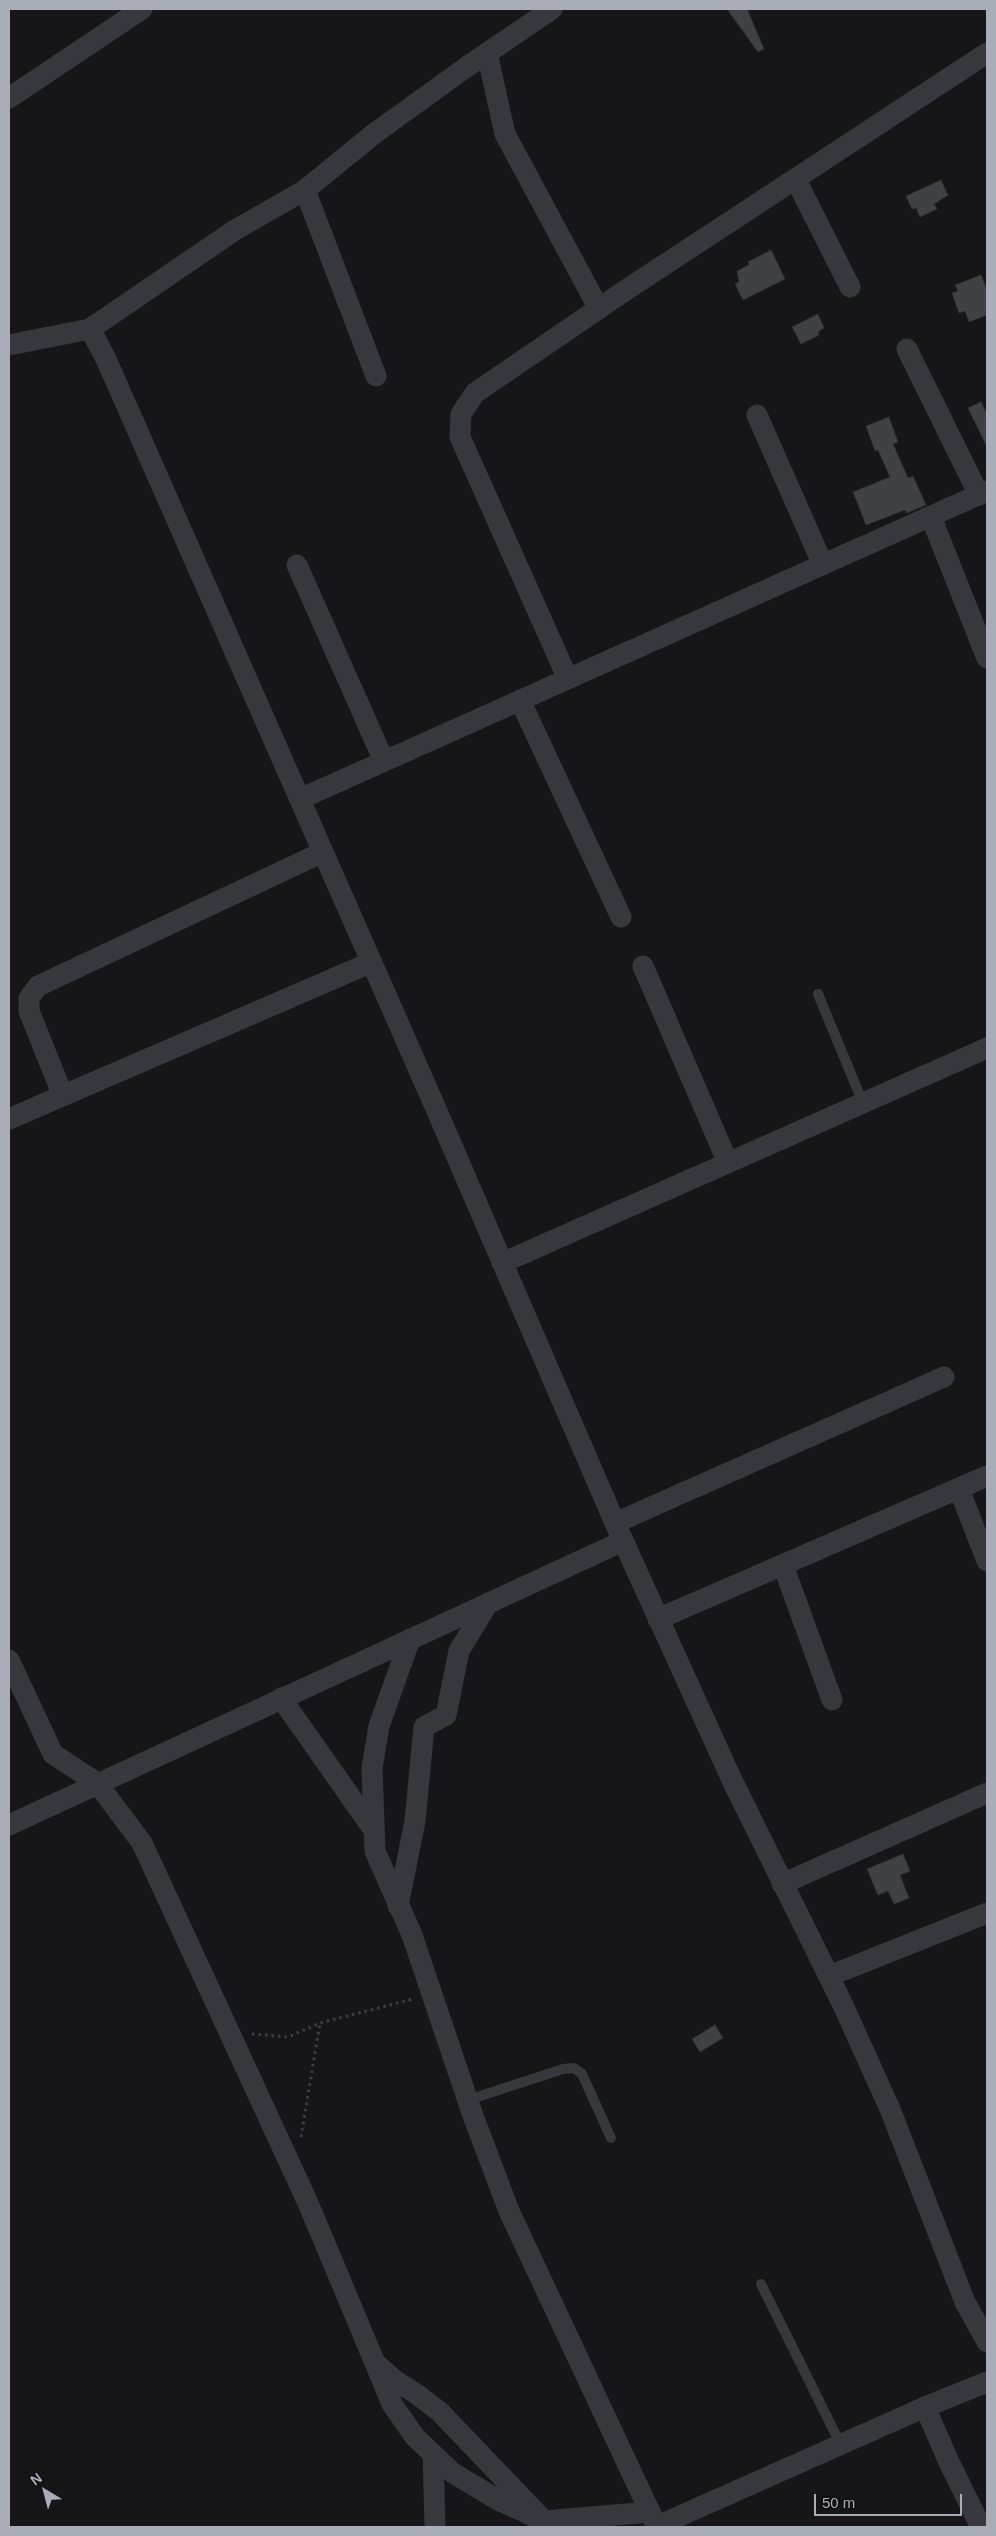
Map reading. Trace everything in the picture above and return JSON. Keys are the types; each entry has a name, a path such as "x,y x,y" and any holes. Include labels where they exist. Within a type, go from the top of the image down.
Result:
{"street":[{"path":"9,98 142,9"},
{"path":"9,345 90,330 235,230 304,190 375,133 552,9"},
{"path":"487,53 505,134 598,309"},
{"path":"568,679 460,437 461,414 475,393 598,309 987,53"},
{"path":"796,180 850,287"},
{"path":"304,190 376,376"},
{"path":"90,330 106,359 300,798 619,1532 782,1884 829,1976 890,2109 965,2302 987,2342"},
{"path":"300,798 983,493 907,349"},
{"path":"757,415 823,565"},
{"path":"930,517 987,658"},
{"path":"297,565 384,761"},
{"path":"520,700 620,917"},
{"path":"63,1096 29,1011 30,998 38,986 323,852"},
{"path":"9,1119 372,962"},
{"path":"643,966 728,1163"},
{"path":"502,1263 987,1048"},
{"path":"9,1825 488,1604 619,1532 944,1377"},
{"path":"658,1619 987,1476"},
{"path":"959,1488 987,1561"},
{"path":"783,1565 832,1700"},
{"path":"398,1906 416,1822 424,1726 446,1715 459,1650 488,1604"},
{"path":"410,1639 379,1726 372,1768 375,1851 412,1935 468,2100 509,2210 654,2522"},
{"path":"9,1660 53,1754 97,1783 142,1843 295,2175 392,2404 415,2437 453,2473 498,2500 547,2524 654,2522 987,2382"},
{"path":"281,1698 373,1829"},
{"path":"782,1884 987,1793"},
{"path":"829,1976 987,1913"},
{"path":"375,2363 396,2381 440,2412 547,2524"},
{"path":"925,2407 948,2460 981,2527"},
{"path":"433,2454 435,2527"}],"lane":[{"path":"818,994 863,1103"},
{"path":"468,2100 563,2069 574,2068 582,2074 611,2138"},
{"path":"761,2284 841,2445"}],"path":[{"path":"229,2033 288,2037 320,2024 433,1994"},
{"path":"295,2175 320,2024"}],"building":[{"path":"727,9 747,9 764,49 758,52"},
{"path":"941,180 948,195 934,204 937,209 920,217 916,208 912,209 906,196"},
{"path":"771,250 785,279 743,300 735,284 739,282 737,271 749,265 748,262"},
{"path":"981,275 987,290 987,315 969,322 965,311 959,313 952,293 958,291 955,285"},
{"path":"818,314 824,328 818,332 819,335 801,344 792,327"},
{"path":"981,402 987,414 987,447 968,408"},
{"path":"889,417 898,442 893,444 908,478 913,476 926,505 907,513 905,510 866,525 853,492 890,477 878,450 875,451 866,426"},
{"path":"903,1854 910,1871 900,1875 909,1898 894,1904 888,1891 878,1895 867,1869"},
{"path":"715,2025 723,2038 700,2052 692,2039"}]}
